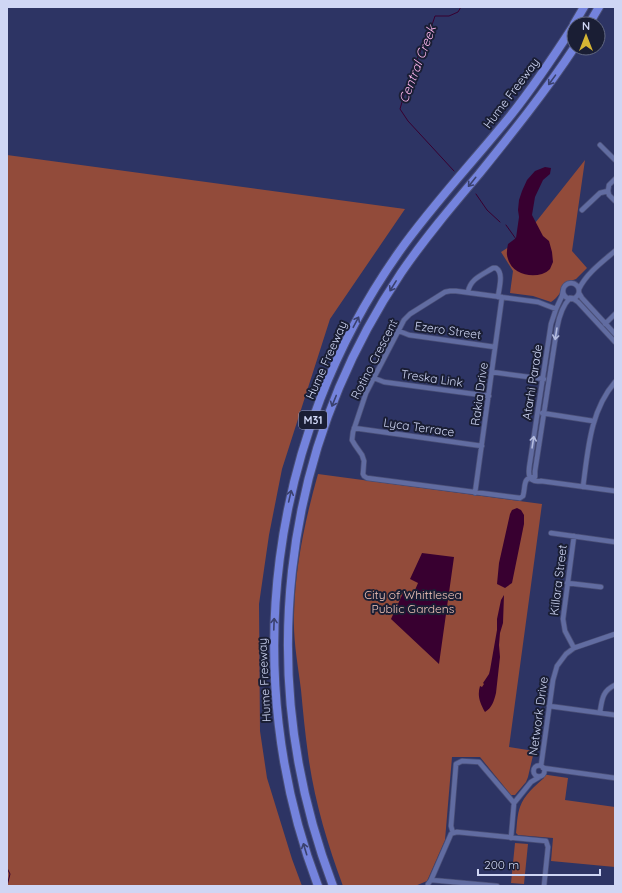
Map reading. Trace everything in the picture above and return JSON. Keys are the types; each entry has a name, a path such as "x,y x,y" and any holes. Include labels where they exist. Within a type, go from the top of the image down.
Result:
{"highway":[{"name":"Hume Freeway","path":"579,16 584,7"},
{"path":"594,16 599,7"},
{"name":"Hume Freeway","path":"318,886 297,821 285,770 274,668 275,611 280,553 289,503 303,447 333,369 347,339 371,295 399,252 532,87 566,37"},
{"name":"Hume Freeway","path":"333,886 317,842 304,792 294,740 288,675 290,585 298,524 312,467 329,413 349,367 365,333 395,282 441,220 536,103 568,56"}],"street":[{"path":"600,145 615,160"},
{"path":"615,179 609,185 608,191 615,200"},
{"path":"582,210 600,193 608,191"},
{"path":"571,298 576,297 581,284 615,251"},
{"name":"Rakia Drive","path":"468,292 473,281 493,268 500,271 500,297 495,347 475,493"},
{"path":"589,275 564,286 563,291 566,296 578,302 615,342"},
{"path":"573,283 577,285 582,298 615,334"},
{"name":"Rotino Crescent","path":"532,478 525,486 523,496 521,498 515,498 365,477 363,474 363,458 361,452 352,440 352,434 364,398 404,320 445,292 453,290 538,302 556,310"},
{"name":"Atarhi Parade","path":"532,478 529,466 551,324 563,291"},
{"name":"Atarhi Parade","path":"532,478 535,471 557,328 564,306 571,298"},
{"path":"605,324 615,314"},
{"name":"Ezero Street","path":"399,331 409,335 495,347"},
{"path":"492,372 549,380"},
{"name":"Treska Link","path":"374,378 384,382 489,396"},
{"path":"583,487 593,421 602,401 615,382"},
{"path":"538,412 593,421"},
{"name":"Lyca Terrace","path":"354,428 482,446"},
{"path":"532,478 551,485 615,491"},
{"path":"551,533 615,542"},
{"name":"Killara Street","path":"574,536 563,622 565,631 574,648"},
{"path":"567,583 600,587"},
{"name":"Network Drive","path":"542,771 549,706 557,666 566,654 574,648 615,634"},
{"path":"600,712 604,694 609,688 615,685"},
{"path":"549,706 615,715"},
{"path":"453,833 451,826 456,764 462,761 479,762 514,803"},
{"path":"531,782 534,768 536,766 542,771"},
{"path":"533,772 536,776 542,771 553,770 615,778"},
{"path":"511,838 514,803 542,771"},
{"path":"498,886 430,882 451,834 457,832 546,842 548,847 544,886"}],"green space":[{"path":"7,155 405,209 330,319 282,469 269,535 259,604 260,731 267,778 302,886 7,886"},
{"path":"585,160 572,251 587,268 576,279 565,283 558,296 551,302 533,296 510,293 513,271 501,252 524,237"},
{"name":"City of Whittlesea Public Gardens","path":"318,474 542,504 509,747 534,751 528,777 526,782 515,795 511,795 480,757 452,757 445,840 427,881 415,886 343,886 326,837 317,804 307,746 294,624 296,579 305,526"},
{"path":"541,774 568,778 565,800 615,807 615,867 551,861 553,838 518,835 516,833 520,807 530,791 544,778"},
{"path":"515,843 528,844 524,884 511,883"}],"shaded area":[{"path":"545,167 551,168 550,174 543,180 535,197 532,215 543,236 549,241 553,262 550,269 544,273 527,275 517,271 510,264 507,255 507,248 508,244 516,238 519,217 519,200 527,180 535,171"},
{"path":"517,508 521,510 524,515 524,524 512,583 505,588 497,584 499,563 510,514 512,510"},
{"path":"422,553 454,557 439,664 391,619 403,593 412,597 418,583 410,579"},
{"path":"504,595 503,623 500,633 500,657 496,693 491,706 485,712 480,699 479,690 480,686 482,687 489,674 497,630 497,619 501,600"}],"waterway":[{"name":"Central Creek","path":"454,171 408,121 400,109 408,81 429,34 435,16 449,16 458,12 461,7"},
{"name":"Central Creek","path":"476,194 487,210 500,222"},
{"name":"Central Creek","path":"506,225 516,239"},
{"path":"7,868 10,874 7,886"}]}
